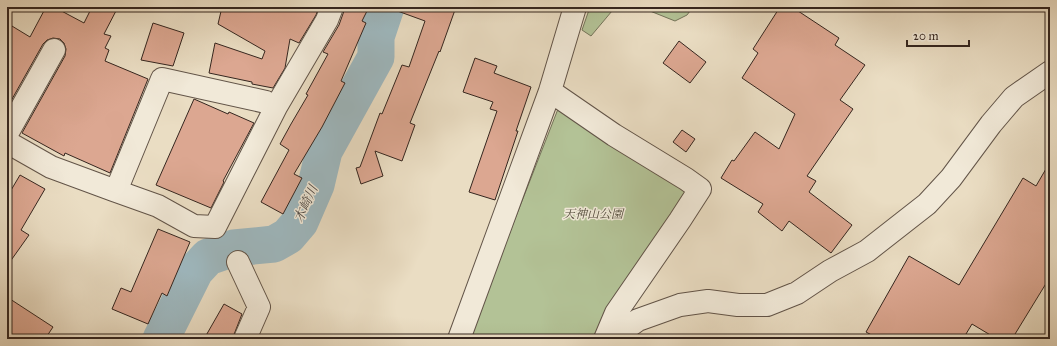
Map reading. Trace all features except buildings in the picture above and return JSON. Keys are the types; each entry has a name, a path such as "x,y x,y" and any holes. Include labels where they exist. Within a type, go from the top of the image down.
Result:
{"street":[{"path":"7,142 51,167 158,206 194,226 215,226 276,107 327,20 332,7"},
{"path":"460,339 550,91 575,7"},
{"path":"7,134 54,50"},
{"path":"611,339 638,320 680,305 708,301 738,305 767,305 797,293 830,271 867,250 927,204 951,178 991,124 1014,97 1050,72"},
{"path":"116,191 162,79 266,102 276,107"},
{"path":"550,91 614,135 700,189 616,313 605,339"},
{"path":"238,262 259,307 245,339"}],"green space":[{"path":"590,7 639,7 612,11 591,36 582,30"},
{"path":"640,7 693,7 687,15 675,21"},
{"name":"天神山公園","path":"558,109 690,191 598,339 468,339"}],"waterway":[{"name":"木崎川","path":"161,339 195,271 208,257 234,248 274,244 288,236 300,222 316,185 324,151 376,57 376,37 386,7"}]}
